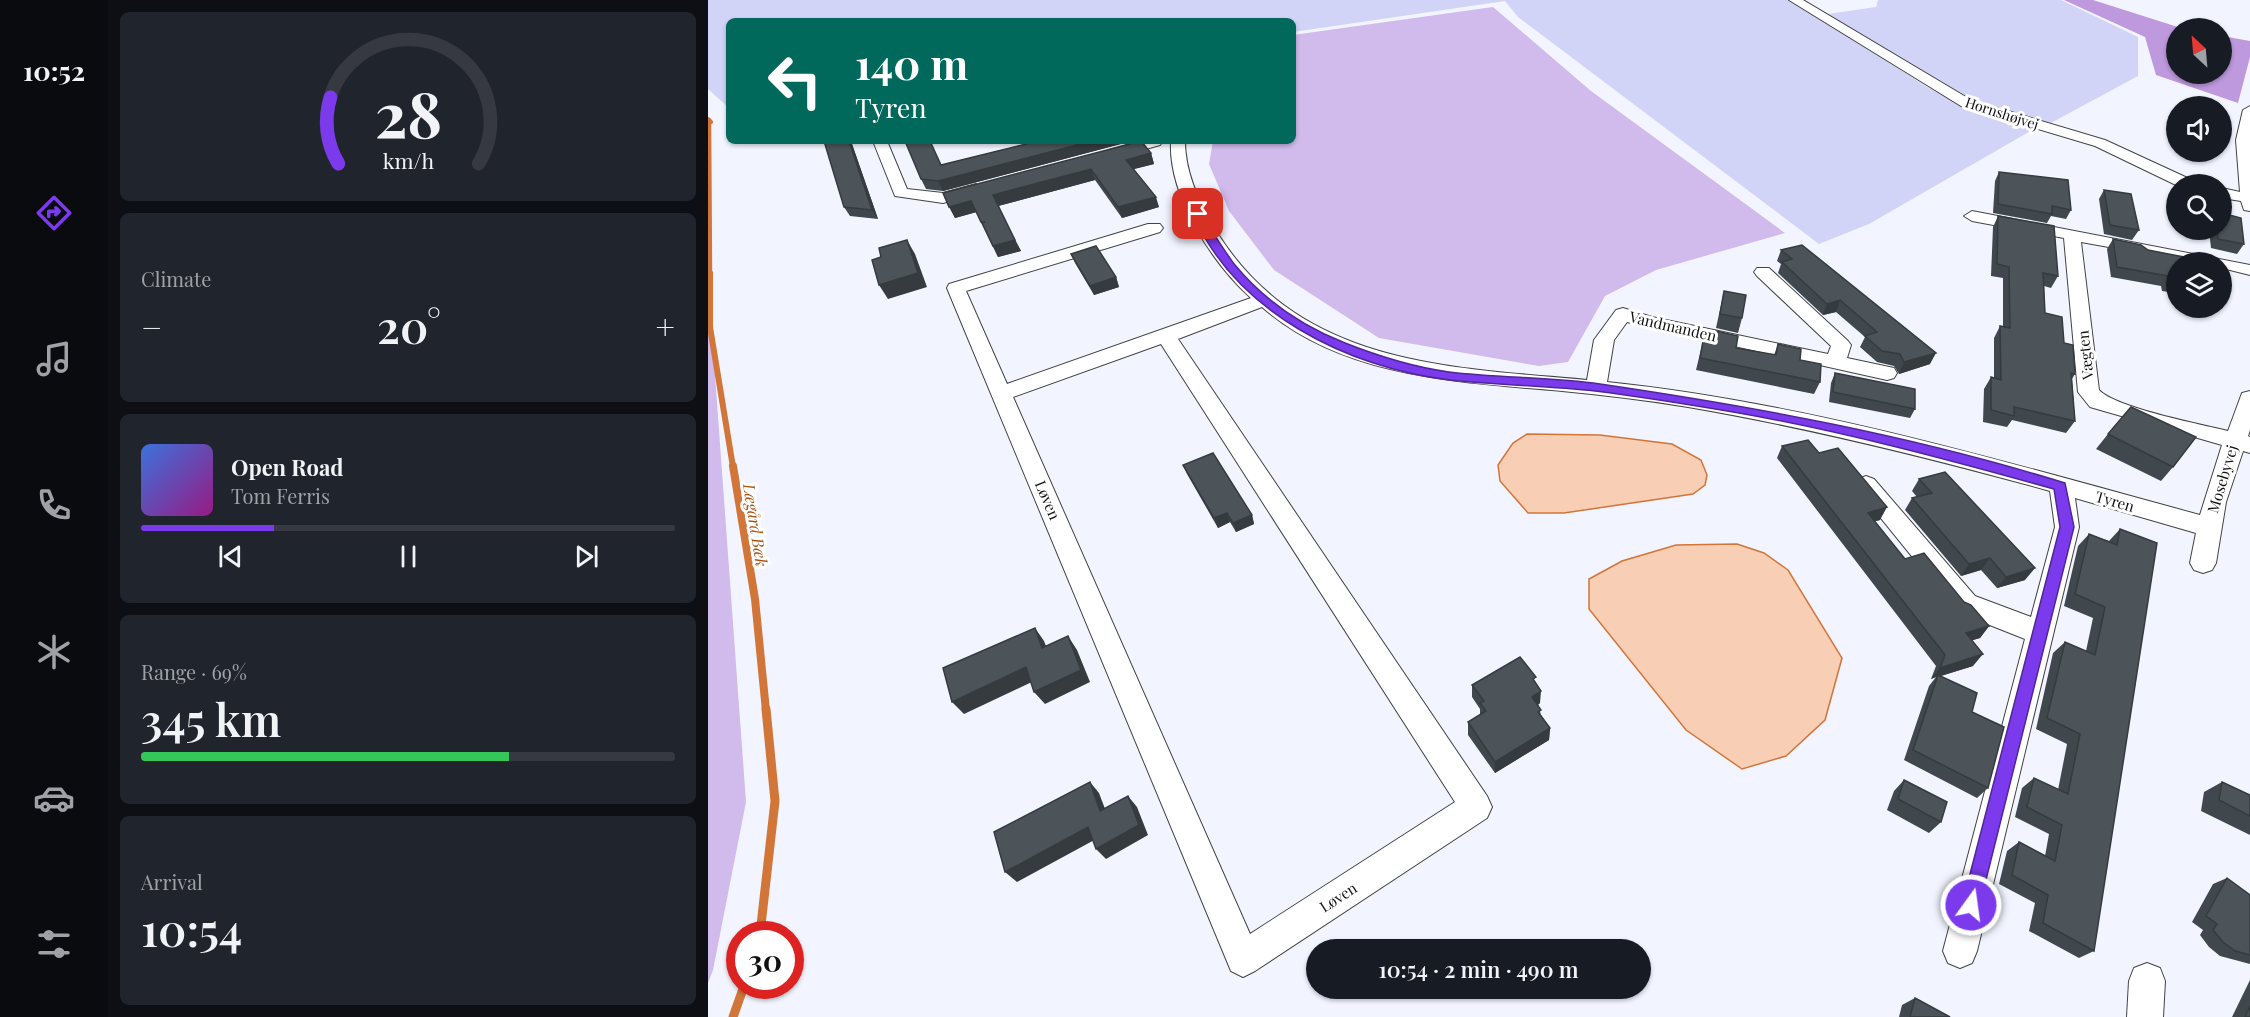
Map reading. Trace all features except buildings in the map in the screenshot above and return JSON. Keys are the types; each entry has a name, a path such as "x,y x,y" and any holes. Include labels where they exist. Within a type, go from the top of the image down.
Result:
{"street":[{"name":"Hornshøjvej","path":"1795,0 1966,103 1991,113 2100,143 2166,177"},
{"path":"2232,196 2249,202 2243,140 2250,110"},
{"path":"881,144 901,194 943,198 988,186"},
{"path":"1099,157 1148,144"},
{"name":"Tyren","path":"1178,144 1184,182 1205,230 1231,267 1262,300 1300,326 1340,345 1394,365 1448,376 1596,387 1740,410 1889,439 2208,527"},
{"path":"1972,216 2166,253"},
{"name":"Løven","path":"1155,228 1124,247 956,288 1243,959 1476,807 1166,336"},
{"name":"Vægten","path":"2072,235 2089,392 2098,402 2118,409 2242,443"},
{"path":"2232,266 2250,270"},
{"path":"1763,272 1841,345 1836,362"},
{"path":"1002,393 1262,300"},
{"name":"Vandmanden","path":"1596,387 1604,340 1623,314 1648,322 1887,373"},
{"name":"Mosebyvej","path":"2203,563 2208,527 2242,443 2250,398"},
{"path":"1855,471 1966,604 2039,632"},
{"path":"1960,951 2067,527 2061,486"},
{"path":"2145,1017 2147,981"}],"shaded area":[{"path":"708,0 1791,0 1927,87 1988,117 2034,129 1869,224 1819,244 1518,17 1505,1 1296,32 1296,18 726,18 726,105 708,89"},
{"path":"1878,0 2061,0 2138,37 2138,76 2049,124 1992,109 1940,85 1828,14 1876,7"},
{"path":"2064,0 2093,0 2166,23 2166,78 2156,75 2145,37"},
{"path":"1493,7 1591,91 1785,233 1656,270 1605,296 1568,362 1539,366 1379,338 1274,270 1229,211 1209,164 1212,144 1296,144 1296,35"},
{"path":"2232,38 2250,41 2250,57 2238,103 2232,101 2232,96 2218,96 2182,84 2232,84"},
{"path":"708,279 746,802 713,970 708,983"},
{"path":"1527,434 1600,435 1672,444 1701,460 1707,475 1705,485 1693,494 1564,513 1528,513 1500,481 1498,465 1513,443"},
{"path":"1737,544 1764,553 1788,570 1842,658 1825,720 1786,756 1742,769 1686,730 1589,609 1589,579 1622,561 1676,545"}],"waterway":[{"name":"Lægård Bæk","path":"709,120 710,275"},
{"name":"Lægård Bæk","path":"710,275 710,327 733,467"},
{"name":"Lægård Bæk","path":"733,466 755,599 766,711"},
{"name":"Lægård Bæk","path":"761,921 775,801 766,709"},
{"name":"Lægård Bæk","path":"733,1017 739,999"}],"route":[{"path":"1198,214 1205,230 1231,267 1262,300 1300,326 1340,345 1394,365 1448,376 1596,387 1740,410 1889,439 2061,486 2067,527 1971,905"}]}
